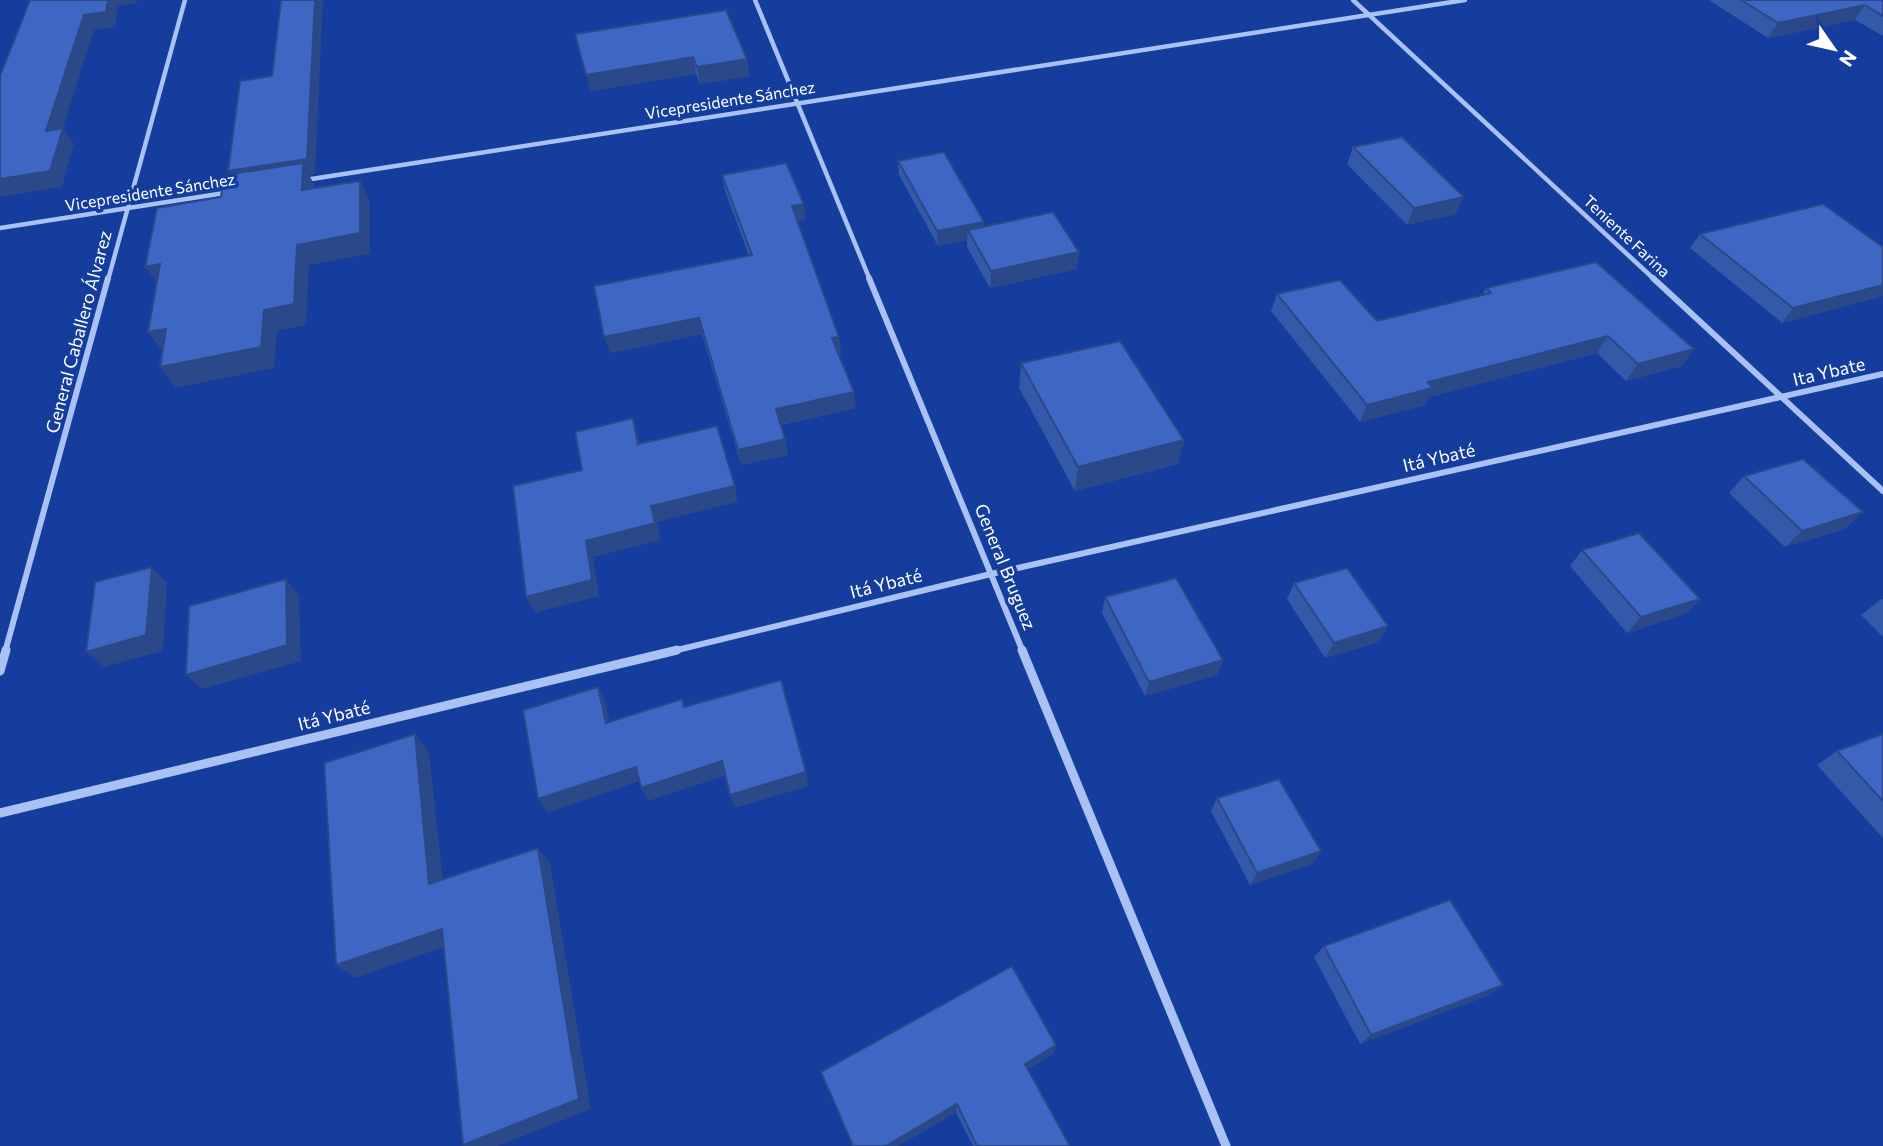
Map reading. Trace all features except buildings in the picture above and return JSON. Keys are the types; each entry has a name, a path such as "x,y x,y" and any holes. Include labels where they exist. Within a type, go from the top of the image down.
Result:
{"street":[{"name":"General Caballero Álvarez","path":"0,671 185,0"},
{"name":"General Bruguez","path":"755,0 1226,1146"},
{"name":"Teniente Farina","path":"1353,0 1883,492"},
{"name":"Vicepresidente Sánchez","path":"291,182 1465,0"},
{"name":"Vicepresidente Sánchez","path":"0,228 236,191"},
{"name":"Ita Ybate","path":"1782,397 1883,374"},
{"name":"Itá Ybaté","path":"0,813 991,574 1782,397"}]}
